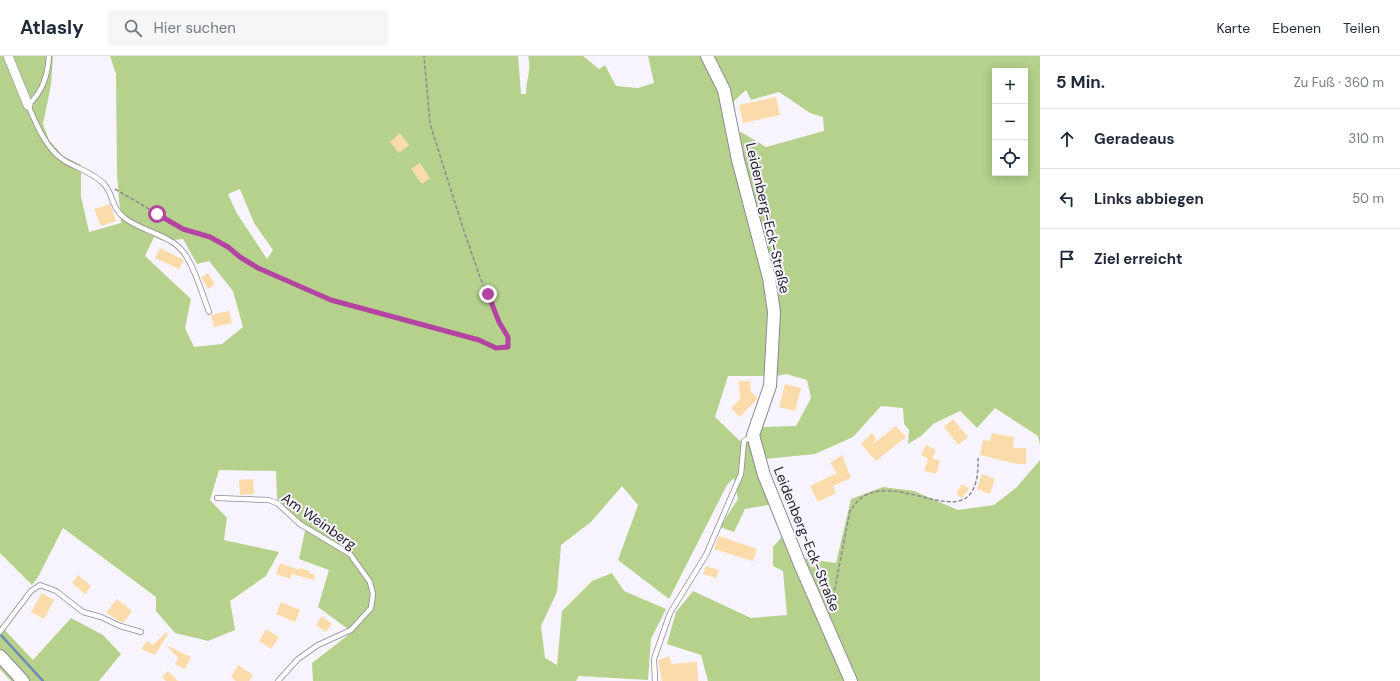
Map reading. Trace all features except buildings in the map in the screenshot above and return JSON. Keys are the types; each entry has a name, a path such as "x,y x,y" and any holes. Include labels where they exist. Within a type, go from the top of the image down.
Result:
{"street":[{"path":"8,56 28,105"},
{"name":"Leidenberg-Eck-Straße","path":"707,56 724,90 738,160 769,278 774,312 770,386 753,435 764,475 799,562 851,681"},
{"path":"0,656 23,681"}],"lane":[{"path":"49,56 44,81 36,98 28,105 38,127 50,147 61,158 96,177 104,184 110,192 113,204 126,219 176,245 185,253 209,312"},
{"path":"655,681 654,659 670,613 706,556 741,474 744,442 753,435"},
{"name":"Am Weinberg","path":"217,498 268,500 277,503 300,524 350,554 370,582 373,594 371,608 351,630 318,644 298,659 278,681"},
{"path":"0,632 31,591 40,585 56,591 83,612 141,632"}],"path":[{"path":"104,184 183,229 216,240 258,268 331,300 472,338 496,348 508,347 508,337 499,322 480,277 456,208 430,124 424,56"},
{"path":"830,612 850,511 858,500 868,494 883,490 903,492 954,503 965,499 974,489 979,476 978,458"}],"green space":[{"path":"0,56 53,56 51,85 43,124 49,140 63,156 81,165 81,197 89,232 121,223 117,175 116,74 110,56 518,56 521,94 526,94 529,70 528,56 583,56 599,69 605,65 616,86 638,88 654,83 648,56 1040,56 1040,445 1038,436 995,408 977,428 960,411 933,424 921,436 908,444 909,430 904,424 903,408 881,406 853,437 815,454 755,460 774,504 745,509 734,532 720,527 738,499 734,478 727,485 669,599 618,560 638,505 622,486 591,522 561,545 557,592 541,626 545,658 557,665 562,611 592,581 612,573 624,591 666,609 651,639 648,680 579,676 576,681 313,681 312,663 352,632 318,607 329,570 299,559 306,526 277,499 276,471 219,470 210,500 227,518 224,540 279,552 266,576 230,601 235,630 208,641 175,633 156,611 156,597 63,528 38,577 32,585 0,553","holes":["746,90 751,100 779,92 810,113 823,117 824,131 766,147 741,132 735,135 731,117 735,115 734,101","240,189 254,223 273,250 267,259 236,212 228,194","154,237 163,241 183,239 197,264 209,261 233,291 243,327 222,344 194,347 185,328 191,299 145,256","786,374 807,380 811,398 796,426 761,427 740,441 715,417 728,376 776,376"]},
{"path":"1040,460 1040,681 708,681 701,655 667,644 676,612 693,591 751,618 787,615 783,571 773,566 773,547 785,533 795,557 836,563 851,499 883,487 914,491 958,510 994,505 1017,487"},
{"path":"71,618 103,635 121,654 99,681 11,681 0,669 0,625 33,660"}],"waterway":[{"path":"0,634 43,681"}],"route":[{"path":"157,214 183,229 210,237 228,247 240,257 258,268 331,300 479,340 496,348 508,347 508,337 499,322 488,294"}]}
